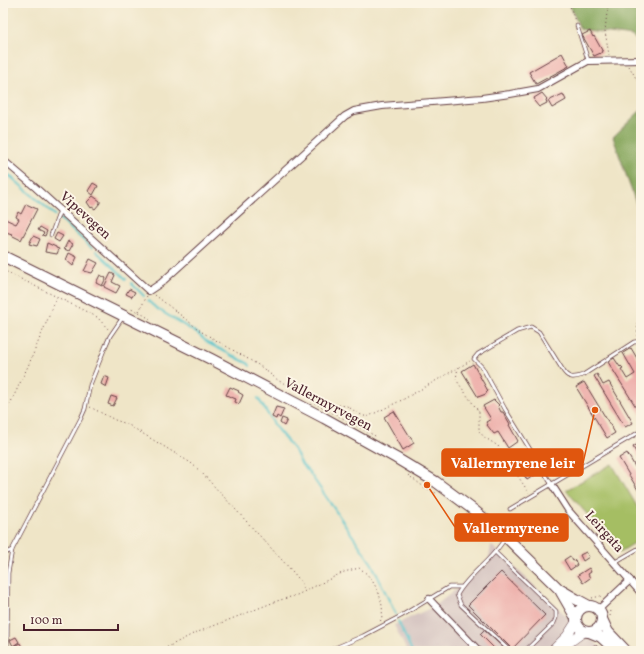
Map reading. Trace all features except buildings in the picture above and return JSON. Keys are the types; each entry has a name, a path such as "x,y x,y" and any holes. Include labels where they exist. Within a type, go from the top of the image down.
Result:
{"main road":[{"name":"Vallermyrvegen","path":"3,256 318,414 396,458 436,482 455,496 506,538 559,589 596,611"},
{"name":"Vallermyrvegen","path":"559,589 580,628 601,636 616,651"},
{"path":"552,651 567,636 580,609 596,611"},
{"path":"559,651 572,640 587,631 598,628 596,611"},
{"path":"596,611 608,632 626,651"}],"street":[{"path":"149,291 161,283 345,116 354,111 382,106 482,98 538,89 588,61 641,60"},
{"name":"Vipevegen","path":"3,160 149,291"},
{"name":"Leirgata","path":"552,485 568,510 641,593"},
{"path":"596,611 630,580"},
{"path":"429,599 478,651"}],"lane":[{"path":"577,26 588,61"},
{"path":"51,235 60,210"},
{"path":"7,651 8,573 12,550 81,418 90,385 110,336 124,316"},
{"path":"552,485 505,409 482,367 474,359 478,354 517,331 531,327 539,332 564,372 568,376 575,377 583,375 625,348 640,341"},
{"path":"510,509 641,431"},
{"path":"506,538 495,552 461,587 457,595 461,605 510,651"},
{"path":"615,562 641,547"},
{"path":"3,554 12,550"},
{"path":"495,552 556,611 554,623 525,651"},
{"path":"328,651 401,616 449,587 461,587"},
{"path":"595,647 600,651"}],"path":[{"path":"569,3 577,26"},
{"path":"608,3 605,30 609,60"},
{"path":"626,60 641,87"},
{"path":"3,270 97,317 108,328 110,336"},
{"path":"139,312 149,291 202,332 260,366 279,381 300,392 338,405 347,406 359,414 367,417 404,399 458,366 474,359"},
{"path":"3,419 29,364 57,297"},
{"path":"640,341 637,322 641,314"},
{"path":"458,366 456,379 479,412 479,431 484,437 501,449 531,497"},
{"path":"86,404 115,420 127,424 191,463 293,572 302,583 304,591"},
{"path":"405,473 424,487 438,494"},
{"path":"160,651 193,634 304,591 344,572 359,568 364,570 370,577 381,601 383,610 382,619 377,628"}],"shaded area":[{"path":"491,545 604,651 407,651 394,625 435,606 488,564"}],"green space":[{"path":"569,3 641,3 641,44 632,36 580,29"},
{"path":"641,110 641,218 613,137"},
{"path":"612,464 641,513 641,539 620,552 566,490"}],"waterway":[{"path":"3,170 55,215"},
{"path":"60,219 92,248"},
{"path":"96,251 126,279"},
{"path":"131,283 144,296"},
{"path":"148,301 156,308 198,334 208,343 249,364 250,366"},
{"path":"258,398 277,429 295,451 302,465 309,472 372,564 396,615"},
{"path":"398,621 412,651"}],"place":[{"name":"Vallermyrene leir","path":"595,410"},
{"name":"Vallermyrene","path":"427,485"}]}
